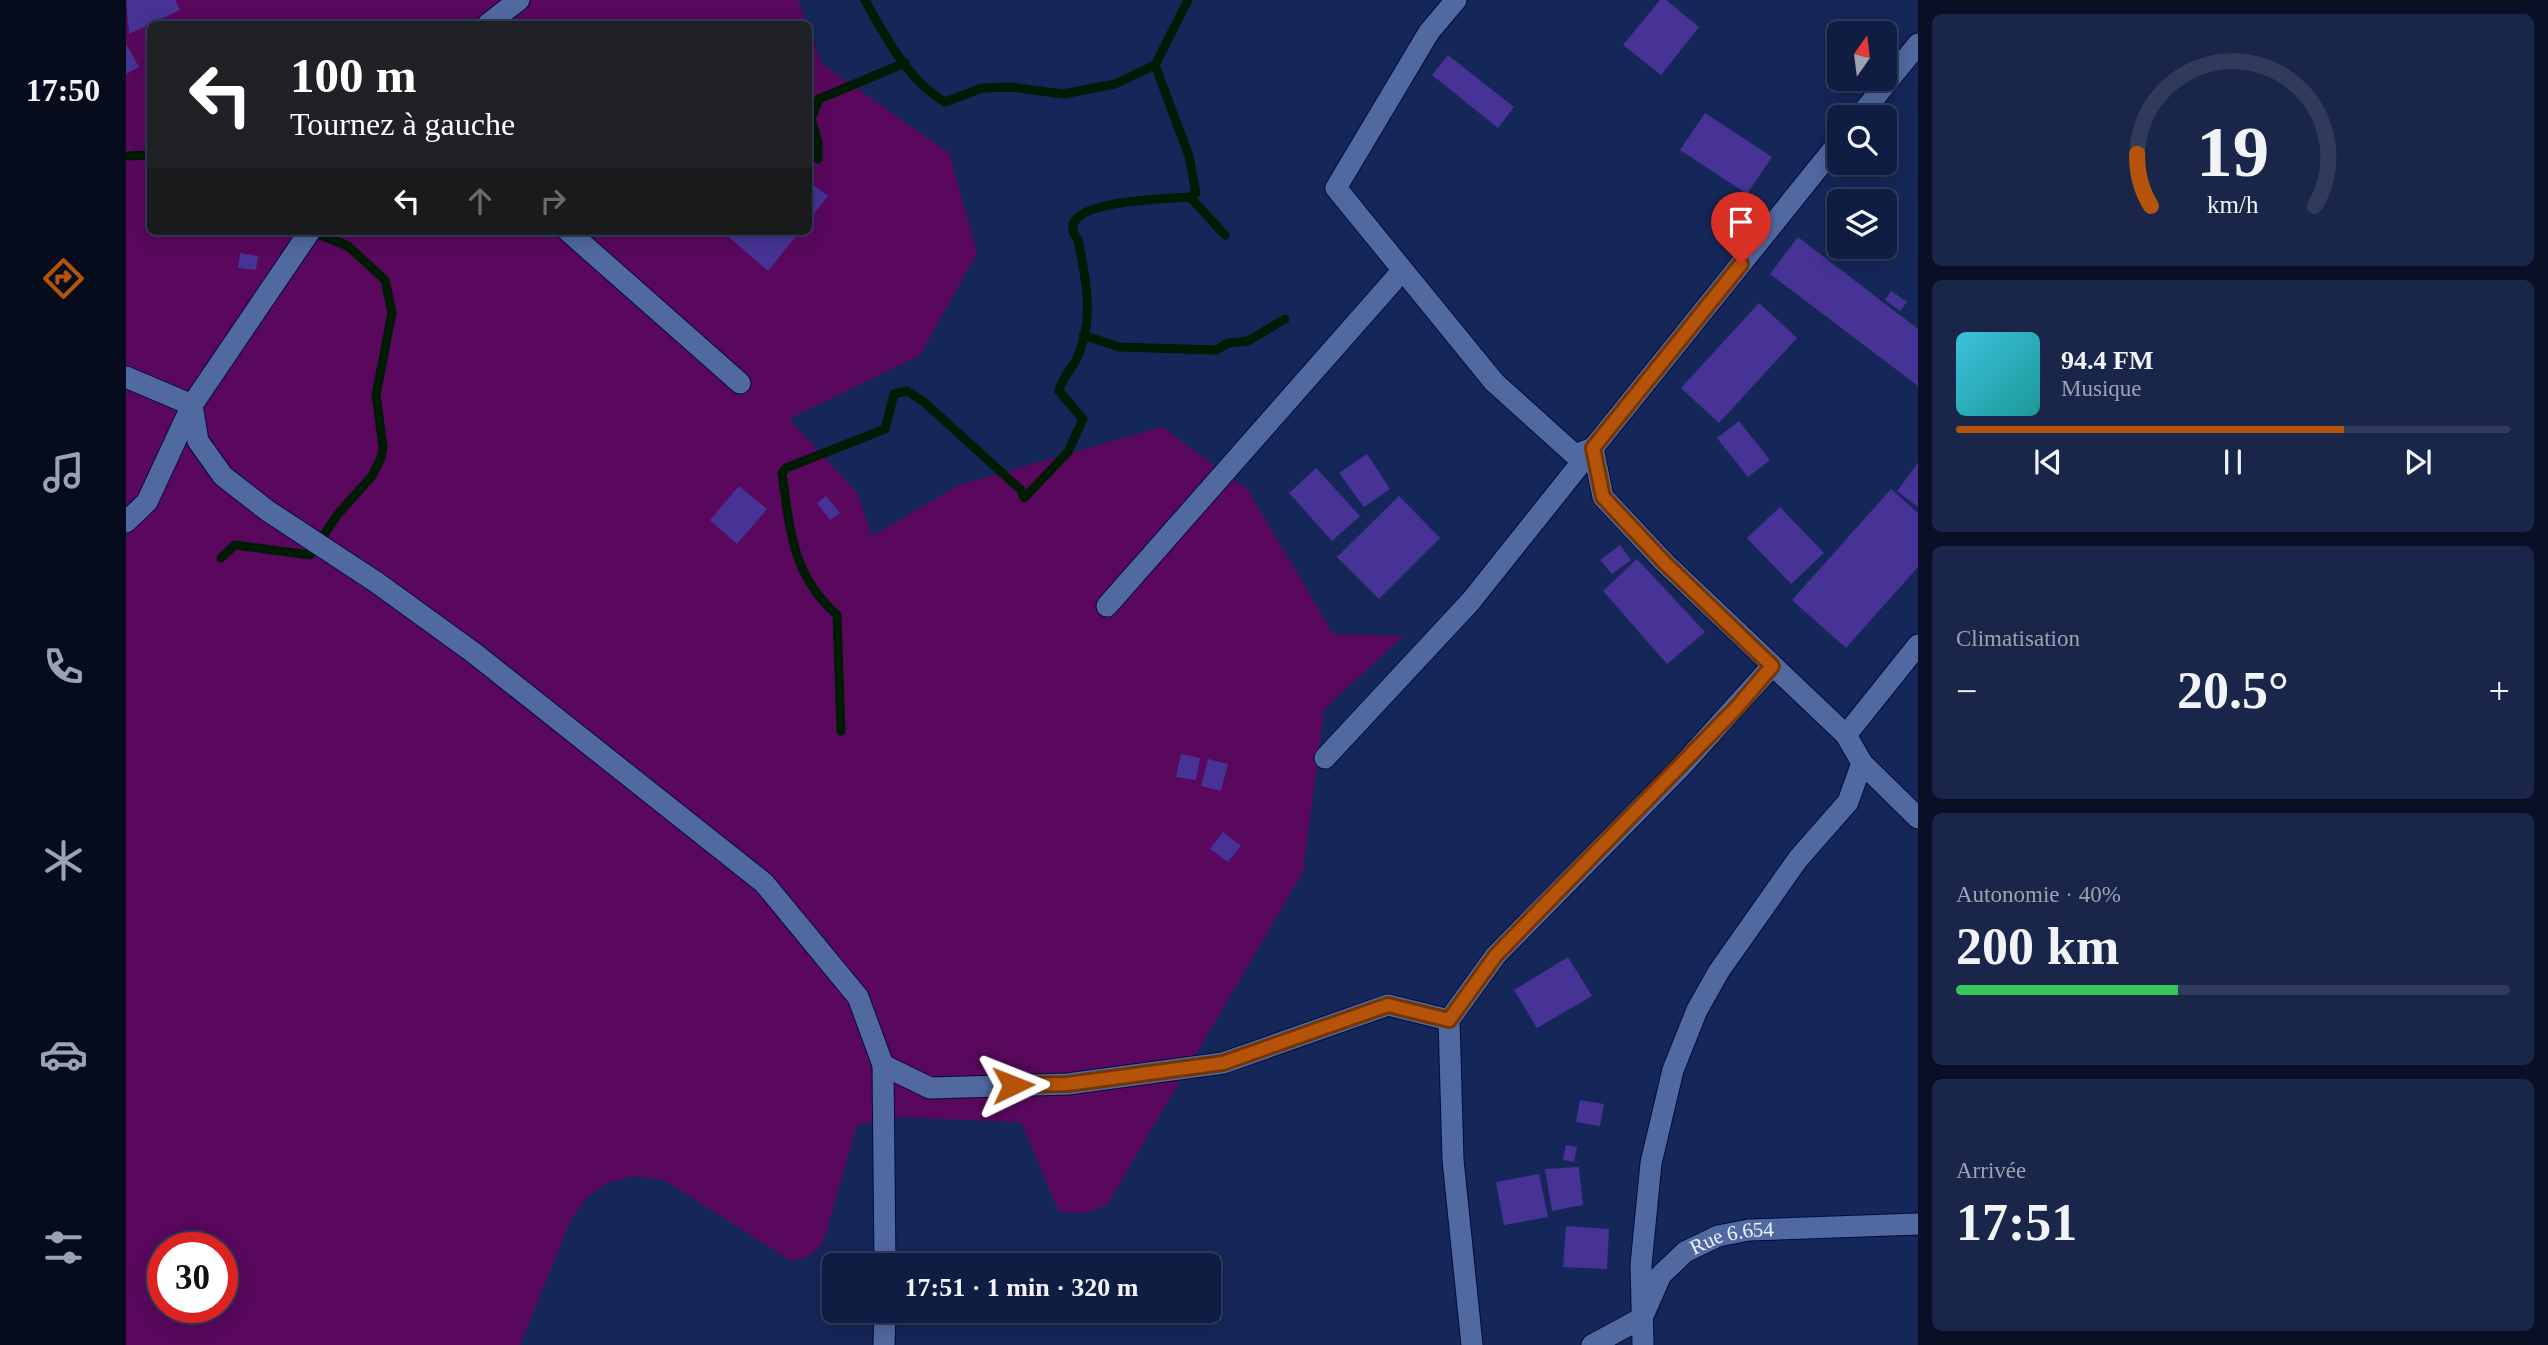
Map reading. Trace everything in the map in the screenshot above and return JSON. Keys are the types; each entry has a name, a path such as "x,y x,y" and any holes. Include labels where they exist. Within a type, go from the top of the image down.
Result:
{"street":[{"path":"492,21 519,0"},
{"path":"1456,0 1429,32 1336,188 1494,382 1575,455 1593,448"},
{"path":"1869,105 1918,44"},
{"path":"1325,758 1471,601 1827,157"},
{"path":"126,522 147,502 192,405 307,235"},
{"path":"573,235 740,383"},
{"path":"1107,606 1402,271"},
{"path":"126,377 192,405"},
{"path":"192,405 198,441 223,476 268,512 376,582 474,653 764,883 858,998 883,1065 885,1253"},
{"path":"1593,448 1603,497 1664,562 1846,736 1862,763 1918,818"},
{"path":"1846,736 1918,645"},
{"path":"1472,1345 1453,1160 1449,1020 1496,955 1680,768 1772,666"},
{"path":"1643,1345 1641,1265 1651,1163 1673,1070 1697,1010 1719,971 1798,859 1848,802 1862,763"},
{"path":"883,1065 930,1088 1068,1084 1223,1063 1388,1005 1449,1020"},
{"name":"Rue 6.654","path":"1642,1318 1661,1275 1685,1252 1718,1236 1749,1230 1918,1224"},
{"path":"1592,1345 1642,1318"},
{"path":"884,1345 885,1323"}],"shaded area":[{"path":"126,0 798,0 806,21 147,21 147,235 812,235 812,36 822,64 949,153 977,253 920,355 789,419 857,493 872,536 959,485 1162,427 1248,490 1333,634 1403,636 1324,709 1303,872 1107,1205 1085,1213 1059,1212 1021,1122 896,1117 857,1125 823,1242 801,1259 791,1261 664,1180 633,1176 607,1183 587,1197 570,1221 520,1345 126,1345"}],"building":[{"path":"126,0 175,0 180,10 157,21 147,21 147,26 129,34"},
{"path":"1660,0 1666,0 1699,27 1661,75 1623,45"},
{"path":"126,44 139,67 126,74"},
{"path":"1448,55 1514,107 1498,128 1432,75"},
{"path":"1705,113 1772,157 1747,194 1680,150"},
{"path":"812,184 828,196 812,216"},
{"path":"726,235 797,235 768,271"},
{"path":"1798,237 1918,329 1918,386 1770,274"},
{"path":"240,253 258,256 256,270 238,268"},
{"path":"1891,291 1907,302 1900,311 1885,300"},
{"path":"1759,303 1797,338 1719,423 1681,388"},
{"path":"1739,421 1770,460 1748,477 1717,438"},
{"path":"1367,454 1390,489 1364,507 1339,473"},
{"path":"1918,463 1918,507 1897,491"},
{"path":"1316,468 1360,516 1332,541 1289,493"},
{"path":"739,486 767,509 737,544 710,520"},
{"path":"1891,489 1918,513 1918,567 1846,648 1792,600"},
{"path":"826,496 840,513 830,520 817,503"},
{"path":"1399,496 1440,538 1379,599 1337,557"},
{"path":"1780,507 1824,553 1791,584 1747,538"},
{"path":"1620,545 1631,560 1612,574 1600,560"},
{"path":"1637,559 1705,632 1667,664 1603,591"},
{"path":"1181,754 1200,758 1196,780 1176,777"},
{"path":"1208,759 1228,764 1221,791 1201,786"},
{"path":"1223,832 1241,846 1228,862 1210,849"},
{"path":"1568,957 1592,996 1537,1028 1514,990"},
{"path":"1580,1100 1604,1104 1600,1126 1576,1122"},
{"path":"1566,1145 1577,1147 1574,1162 1563,1160"},
{"path":"1579,1167 1583,1205 1552,1211 1545,1169"},
{"path":"1539,1174 1548,1217 1504,1225 1496,1182"},
{"path":"1566,1226 1609,1229 1607,1269 1563,1267"}],"waterway":[{"path":"865,0 909,70 920,83 945,102 982,88 1011,87 1063,94 1115,84 1155,65 1188,0"},
{"path":"812,116 819,99 905,63"},
{"path":"1155,65 1189,156 1196,193 1190,197"},
{"path":"812,122 818,142 818,159"},
{"path":"126,156 147,155"},
{"path":"1190,197 1225,235"},
{"path":"841,731 837,615 822,600 802,568 791,532 782,473 786,468 885,429 894,394 907,391 924,402 1021,490 1024,498 1068,452 1083,419 1059,391 1077,358 1086,329 1084,270 1073,226 1079,216 1114,204 1190,197"},
{"path":"221,558 235,545 310,555 338,514 372,476 381,458 383,447 376,395 392,313 385,280 348,246 320,235"},
{"path":"1083,335 1119,347 1216,350 1228,343 1248,341 1285,319"}],"route":[{"path":"1013,1085 1068,1084 1223,1063 1388,1005 1449,1020 1496,955 1738,706 1772,666 1664,562 1603,497 1593,448 1741,264"}]}
